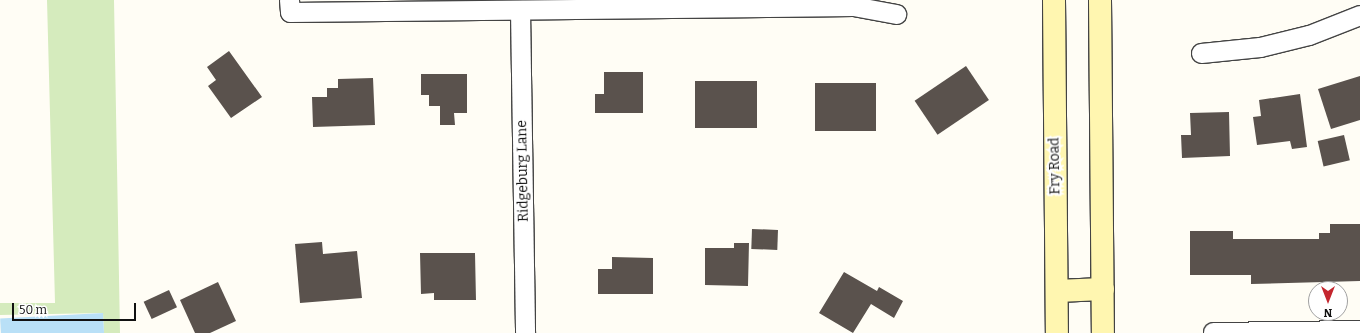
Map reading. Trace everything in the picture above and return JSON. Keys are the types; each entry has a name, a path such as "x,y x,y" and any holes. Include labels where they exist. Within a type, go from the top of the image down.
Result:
{"main road":[{"name":"Fry Road","path":"1054,0 1057,333"},
{"path":"1100,0 1103,333"},
{"path":"1057,290 1103,289"}],"street":[{"path":"289,6 520,10 853,6 896,14"},
{"name":"Ridgeburg Lane","path":"520,10 525,333"},
{"path":"1201,53 1260,47 1309,35 1360,15"},
{"path":"1213,332 1360,330"}],"green space":[{"path":"47,0 114,0 120,333 104,333 103,313 0,315 0,303 55,303"}],"water":[{"path":"103,313 104,333 1,333 0,318"}],"building":[{"path":"229,51 262,97 231,118 208,86 216,80 207,67"},
{"path":"966,66 989,100 938,135 915,101"},
{"path":"604,72 643,72 643,113 595,113 595,94 604,94"},
{"path":"421,74 467,74 467,113 454,113 455,125 440,125 440,106 429,106 429,95 421,95"},
{"path":"1360,76 1360,120 1331,129 1318,89"},
{"path":"373,78 375,125 313,127 312,97 327,97 327,88 338,88 338,79"},
{"path":"695,81 757,81 757,128 695,128"},
{"path":"815,83 876,83 876,131 815,131"},
{"path":"1300,94 1307,147 1292,149 1290,141 1257,145 1253,117 1261,116 1259,100"},
{"path":"1229,112 1230,156 1182,158 1181,135 1191,135 1190,113"},
{"path":"1344,135 1350,160 1324,166 1318,141"},
{"path":"1330,224 1360,224 1360,281 1308,281 1308,282 1251,284 1251,275 1190,275 1190,231 1233,231 1233,239 1319,239 1319,233 1330,233"},
{"path":"752,229 778,230 777,250 751,249"},
{"path":"322,242 323,254 357,251 362,298 300,303 295,244"},
{"path":"734,243 749,243 748,286 705,285 705,248 734,248"},
{"path":"420,253 475,253 476,300 434,300 434,293 421,294"},
{"path":"612,257 653,258 653,294 598,294 598,269 612,269"},
{"path":"844,272 877,291 879,287 903,301 894,318 871,304 853,333 819,313"},
{"path":"218,282 236,321 210,333 195,333 180,300"},
{"path":"169,290 177,307 152,319 144,302"}]}
